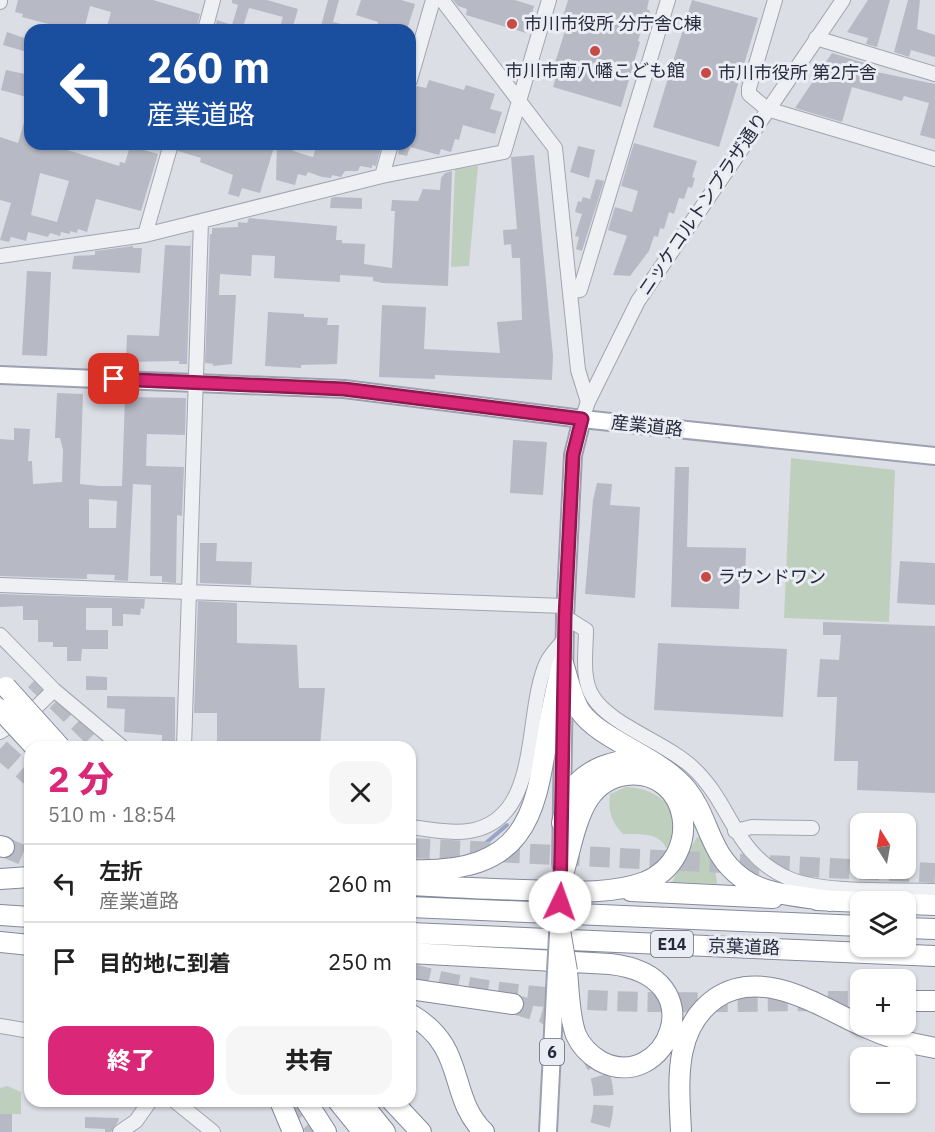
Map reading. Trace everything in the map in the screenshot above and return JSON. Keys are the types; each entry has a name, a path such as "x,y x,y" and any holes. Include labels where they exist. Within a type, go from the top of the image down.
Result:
{"highway":[{"path":"563,663 577,705 588,720 661,766 688,791 716,850 738,875 755,886 771,891 830,901"},
{"path":"416,870 448,870 483,862 507,847 518,835 536,800 548,728 563,663"},
{"path":"3,683 55,741"},
{"path":"0,709 29,741"},
{"path":"562,823 568,799 592,771 612,763 633,760 661,766"},
{"path":"416,885 582,892 631,886 656,876 673,861 683,844 684,824 678,802 665,787 648,777 620,776 596,789 585,807 561,880"},
{"path":"0,879 24,877"},
{"path":"0,889 24,890"},
{"path":"614,889 850,902"},
{"path":"916,904 935,905"},
{"name":"京葉道路","path":"416,907 850,926"},
{"path":"0,915 24,916"},
{"path":"416,953 610,964 638,969 661,985 669,999 672,1022 669,1036 661,1049 648,1060 632,1066 613,1066 594,1058 575,1033 561,971 559,924"},
{"path":"916,928 935,929"},
{"name":"京葉道路","path":"416,933 935,956"},
{"path":"681,1132 680,1070 688,1030 706,1006 732,990 756,986 782,990 879,1033 935,1048"},
{"path":"416,990 513,1004"},
{"path":"916,1001 935,1001"},
{"path":"416,1018 429,1027 447,1050 468,1108 484,1132"},
{"path":"283,1107 293,1132"},
{"path":"310,1107 323,1127"},
{"path":"343,1107 363,1132"},
{"path":"365,1107 385,1132"},
{"path":"398,1107 421,1132"}],"main road":[{"name":"産業道路","path":"0,375 344,389 582,419 935,456"},
{"path":"559,924 565,611 573,455 582,419"},
{"name":"6","path":"548,1132 561,971"}],"street":[{"path":"207,24 213,0"},
{"path":"416,59 433,0"},
{"path":"442,0 520,99 555,148 578,370 588,402"},
{"path":"0,256 145,235 382,176 504,152 549,0"},
{"path":"571,292 580,290 668,0"},
{"path":"775,0 749,94 767,109 935,159"},
{"name":"ニッケコルトンプラザ通り","path":"582,419 588,402 638,300 843,0"},
{"path":"816,38 935,74"},
{"path":"145,235 169,150"},
{"path":"382,176 389,150"},
{"path":"184,741 198,382 201,221"},
{"path":"0,585 565,611 586,630 587,684 598,705 666,747 694,768 716,794 741,841 762,862 793,880 830,887 935,891"},
{"path":"0,635 54,690 115,741"},
{"path":"416,827 471,831 491,823 514,802 522,786 528,741 546,664 564,640"},
{"path":"0,732 28,715 54,690"},
{"path":"735,831 752,827 812,828"},
{"path":"0,1026 24,1030"},
{"path":"120,1132 136,1121 146,1107"},
{"path":"182,1107 213,1132"}],"green space":[{"path":"478,166 469,266 451,267 455,169"},
{"path":"791,458 895,470 889,622 784,618"},
{"path":"626,787 653,794 670,807 675,821 673,846 667,849 659,839 642,834 623,834 619,829 611,816 610,794"},
{"path":"697,837 701,838 710,854 717,884 672,882"},
{"path":"7,1086 21,1092 21,1114 0,1114 0,1088"}],"building":[{"path":"18,0 153,0 200,14 198,24 108,24 111,12 90,6 86,24 48,24 22,17 23,14 15,12"},
{"path":"232,0 267,0 298,9 294,24 281,24 283,17 249,8 244,24 232,24 238,5 232,3"},
{"path":"328,0 339,0 333,22 341,24 322,24"},
{"path":"361,0 401,0 415,4 409,24 378,24 378,22 356,15"},
{"name":"市川市役所 分庁舎C棟","path":"453,0 515,0 534,6 526,33 466,15 467,9 458,6"},
{"path":"568,0 649,0 647,9 650,11 647,21 644,20 621,107 553,87 558,70 553,69 565,31 559,30"},
{"name":"市川市役所 第2庁舎","path":"692,0 758,18 719,147 653,127"},
{"path":"868,0 890,0 877,47 866,44 868,38 847,32"},
{"path":"908,0 920,0 917,29 935,35 935,57 911,50 909,57 894,52"},
{"path":"217,20 229,24 216,24"},
{"path":"7,32 24,38 24,51 3,45"},
{"path":"832,53 868,64 867,70 935,84 935,139 920,135 929,103 904,96 902,101 852,87 842,122 795,108"},
{"path":"6,70 24,74 24,96 1,90"},
{"path":"429,80 464,90 466,85 495,94 490,109 502,112 495,134 463,125 459,140 455,139 451,152 441,149 439,155 416,149 416,87 426,88"},
{"path":"24,122 24,150 67,150 119,166 120,162 125,163 129,150 144,150 158,154 141,211 96,199 87,232 78,229 77,233 61,232 60,236 50,233 48,237 28,232 26,241 11,237 9,242 0,240 11,203 0,200 0,137 18,143","holes":["40,173 69,181 57,222 31,215"]},
{"path":"634,143 697,161 692,177 695,178 692,188 688,187 684,199 679,198 674,214 669,212 664,229 660,228 658,237 654,236 649,251 630,276 613,275 627,236 608,230 615,207 632,212 638,191 621,186"},
{"path":"578,146 595,150 589,178 570,172"},
{"path":"273,150 260,193 242,188 239,197 228,194 233,175 200,162 201,158 178,151"},
{"path":"277,150 293,150 313,157 315,150 380,150 376,166 372,165 372,168 360,166 358,171 345,171 341,177 332,175 331,178 322,177 308,172 306,176 298,174 295,185 276,180"},
{"path":"399,150 409,150 407,156 398,154"},
{"path":"534,155 553,356 552,380 435,375 435,379 379,377 382,305 426,307 424,349 500,353 497,322 522,320 520,258 512,258 511,244 504,245 503,230 517,229 511,157"},
{"path":"452,171 448,286 383,283 373,281 373,277 340,275 340,282 274,278 275,256 252,255 251,276 220,274 219,295 236,295 232,364 213,366 213,364 205,363 212,228 238,227 238,222 247,223 249,218 337,226 336,240 342,240 342,243 365,244 364,264 392,268 395,211 391,211 392,200 418,201 423,189 440,190 441,178 445,173"},
{"path":"596,179 604,181 582,251 576,249 579,237 575,236 582,214 575,212 578,201 581,202 583,197 590,199"},
{"path":"331,198 362,198 362,209 330,208"},
{"path":"165,245 191,246 187,364 179,364 179,361 126,362 127,335 159,336"},
{"path":"133,246 133,248 142,248 140,273 72,269 74,256 95,255 95,251"},
{"path":"27,271 51,272 47,356 22,355"},
{"path":"268,312 328,318 327,325 339,325 337,364 301,365 301,368 265,366"},
{"path":"57,393 83,394 80,484 122,486 125,397 186,398 185,435 147,434 146,466 184,467 182,516 177,515 176,583 162,582 162,576 150,576 151,485 133,484 128,581 114,580 115,575 87,574 87,579 0,576 0,439 14,440 14,428 30,429 28,461 32,461 33,484 62,482 63,450 60,438 55,438","holes":["89,499 117,501 116,528 89,528"]},
{"path":"513,440 547,442 543,495 510,493"},
{"path":"675,467 689,467 687,547 746,548 745,583 740,583 739,609 671,607"},
{"path":"597,483 612,484 610,505 640,507 635,598 585,594 593,500"},
{"path":"200,543 217,543 216,561 252,562 251,585 200,583"},
{"path":"900,561 935,563 935,605 897,603"},
{"path":"0,594 145,599 144,609 141,608 140,615 123,614 123,626 112,626 112,608 86,608 86,630 108,630 108,649 82,649 81,661 67,661 67,647 53,647 53,642 38,642 38,620 23,620 23,606 0,607"},
{"path":"198,601 237,603 237,643 297,645 299,688 325,688 321,741 217,741 217,713 194,713"},
{"path":"823,622 935,626 935,793 857,790 858,761 834,761 837,697 817,697 820,659 839,660 841,635 823,635"},
{"path":"658,643 787,649 783,717 654,710"},
{"path":"86,676 107,677 107,690 86,690"},
{"path":"107,696 175,697 175,741 162,741 162,735 124,732 125,709 107,708"},
{"path":"0,1114 12,1114 12,1132 0,1132"},
{"path":"85,1117 119,1118 111,1132 105,1132 105,1129 85,1128"}],"waterway":[{"path":"480,848 507,825"}],"tunnel":[{"path":"35,680 98,741"},
{"path":"0,749 24,771"},
{"path":"4,847 24,855"},
{"path":"416,848 935,873"},
{"path":"416,974 463,986 575,999 633,1002 850,1001"},
{"path":"513,1004 544,1013 567,1027"},
{"path":"587,1049 598,1068 603,1089 603,1111 598,1132"},
{"path":"295,1107 319,1132"}],"place":[{"name":"市川市役所 分庁舎C棟","path":"512,24"},
{"name":"市川市南八幡こども館","path":"595,51"},
{"name":"市川市役所 第2庁舎","path":"706,73"},
{"name":"ラウンドワン","path":"706,577"}],"route":[{"path":"114,379 344,389 582,419 573,455 565,617 560,902"}]}
